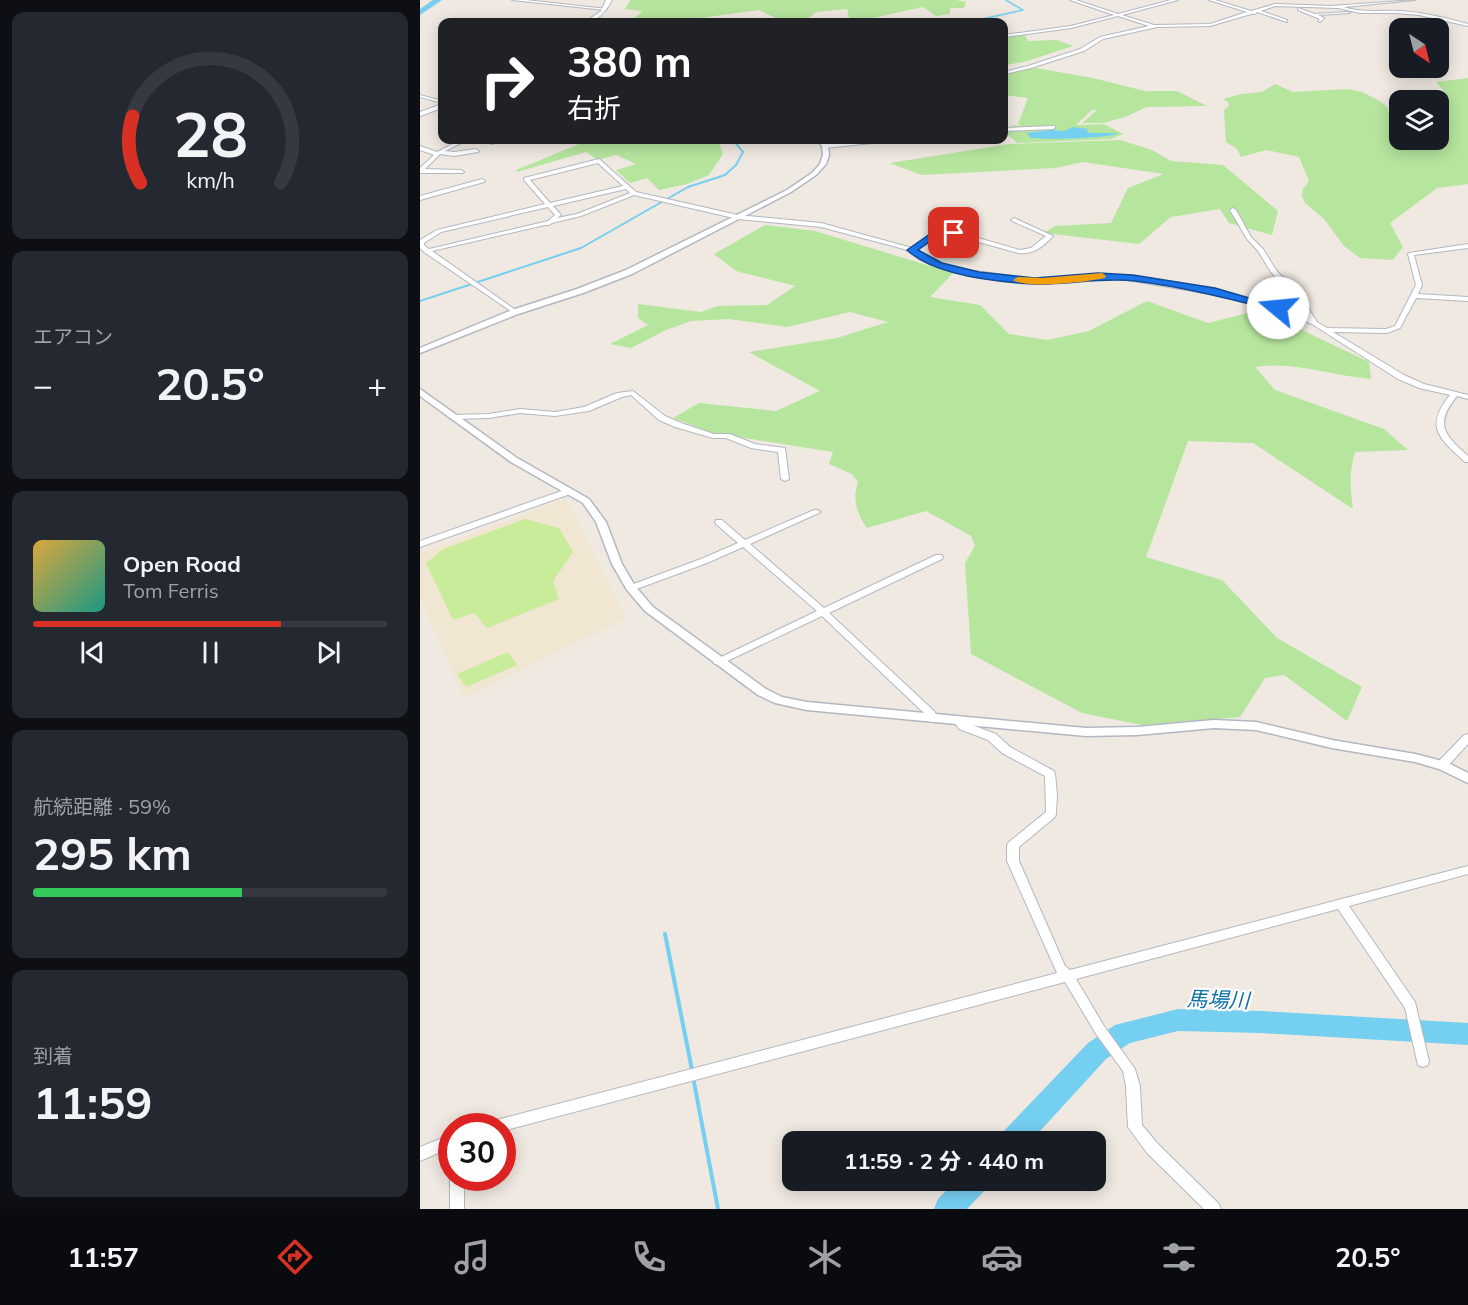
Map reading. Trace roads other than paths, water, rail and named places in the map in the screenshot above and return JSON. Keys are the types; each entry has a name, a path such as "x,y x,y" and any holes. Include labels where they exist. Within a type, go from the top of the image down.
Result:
{"main road":[{"path":"593,18 605,9 609,0"},
{"path":"420,114 438,106"}],"street":[{"path":"514,0 605,9"},
{"path":"1072,0 1154,26"},
{"path":"1008,36 1065,29 1176,0"},
{"path":"1210,0 1286,21"},
{"path":"1326,0 1348,12 1367,10 1420,14 1468,25"},
{"path":"1008,72 1029,68 1082,50 1102,38 1154,26 1210,25 1272,6 1338,6 1413,0"},
{"path":"1282,5 1314,14 1322,18 1320,21"},
{"path":"1314,14 1348,13"},
{"path":"420,96 438,103"},
{"path":"1008,130 1053,127"},
{"path":"420,171 438,153 456,144"},
{"path":"420,351 515,312 629,272 738,217 814,174 823,164 826,155 823,144"},
{"path":"420,148 454,154 476,151"},
{"path":"547,224 558,216 552,206 526,179 599,161 634,193 738,217 808,222 912,250 939,265 993,276 1035,281 1113,276 1215,291 1263,303 1327,330 1391,372 1422,386 1468,397"},
{"path":"420,171 461,172"},
{"path":"420,177 454,176"},
{"path":"420,198 482,181"},
{"path":"515,312 428,251 421,242 434,232 626,187"},
{"path":"420,252 547,224 593,210 634,193"},
{"path":"1233,210 1249,238 1261,250 1274,272 1302,303 1314,323"},
{"path":"912,250 933,236 954,233 1020,252 1030,252 1050,236 1014,220"},
{"path":"1327,330 1392,330 1401,324 1419,285 1411,254 1468,246"},
{"path":"1413,296 1468,299"},
{"path":"420,392 543,478 586,501 594,509 617,564 631,588 649,609 718,662 762,692 779,700 807,706 934,719 1103,732 1214,724 1256,726 1332,744 1415,758 1442,765 1468,778"},
{"path":"453,417 489,416 520,411 555,414 586,409 620,395 633,393 662,418 678,425 713,436 727,436 754,446 782,450 784,479"},
{"path":"1455,394 1439,416 1438,423 1444,439 1468,459"},
{"path":"420,544 570,491"},
{"path":"631,588 744,544 816,512"},
{"path":"719,522 823,612 934,719"},
{"path":"718,662 939,557"},
{"path":"958,720 963,726 992,736 1006,750 1045,771 1053,781 1051,814 1013,845 1011,854 1060,969 1068,976 1100,1030 1121,1056 1132,1078 1135,1127 1152,1148 1214,1209"},
{"path":"1442,765 1468,738"},
{"path":"516,1121 1468,870"},
{"path":"1341,904 1412,1006 1423,1061"},
{"path":"420,1154 438,1146"},
{"path":"457,1191 457,1209"}],"water":[{"path":"1072,127 1088,129 1086,131 1090,133 1118,133 1051,139 1031,138 1027,133 1065,131"}],"waterway":[{"path":"420,13 438,0"},
{"path":"987,18 1023,10 1006,0"},
{"path":"420,301 581,248 688,187 725,175 736,165 743,152 736,144"},
{"path":"665,934 692,1070"},
{"name":"馬場川","path":"1022,1131 1097,1051 1124,1033 1178,1020 1261,1022 1468,1034"},
{"path":"693,1077 718,1209"},
{"name":"馬場川","path":"948,1209 965,1191"}]}
